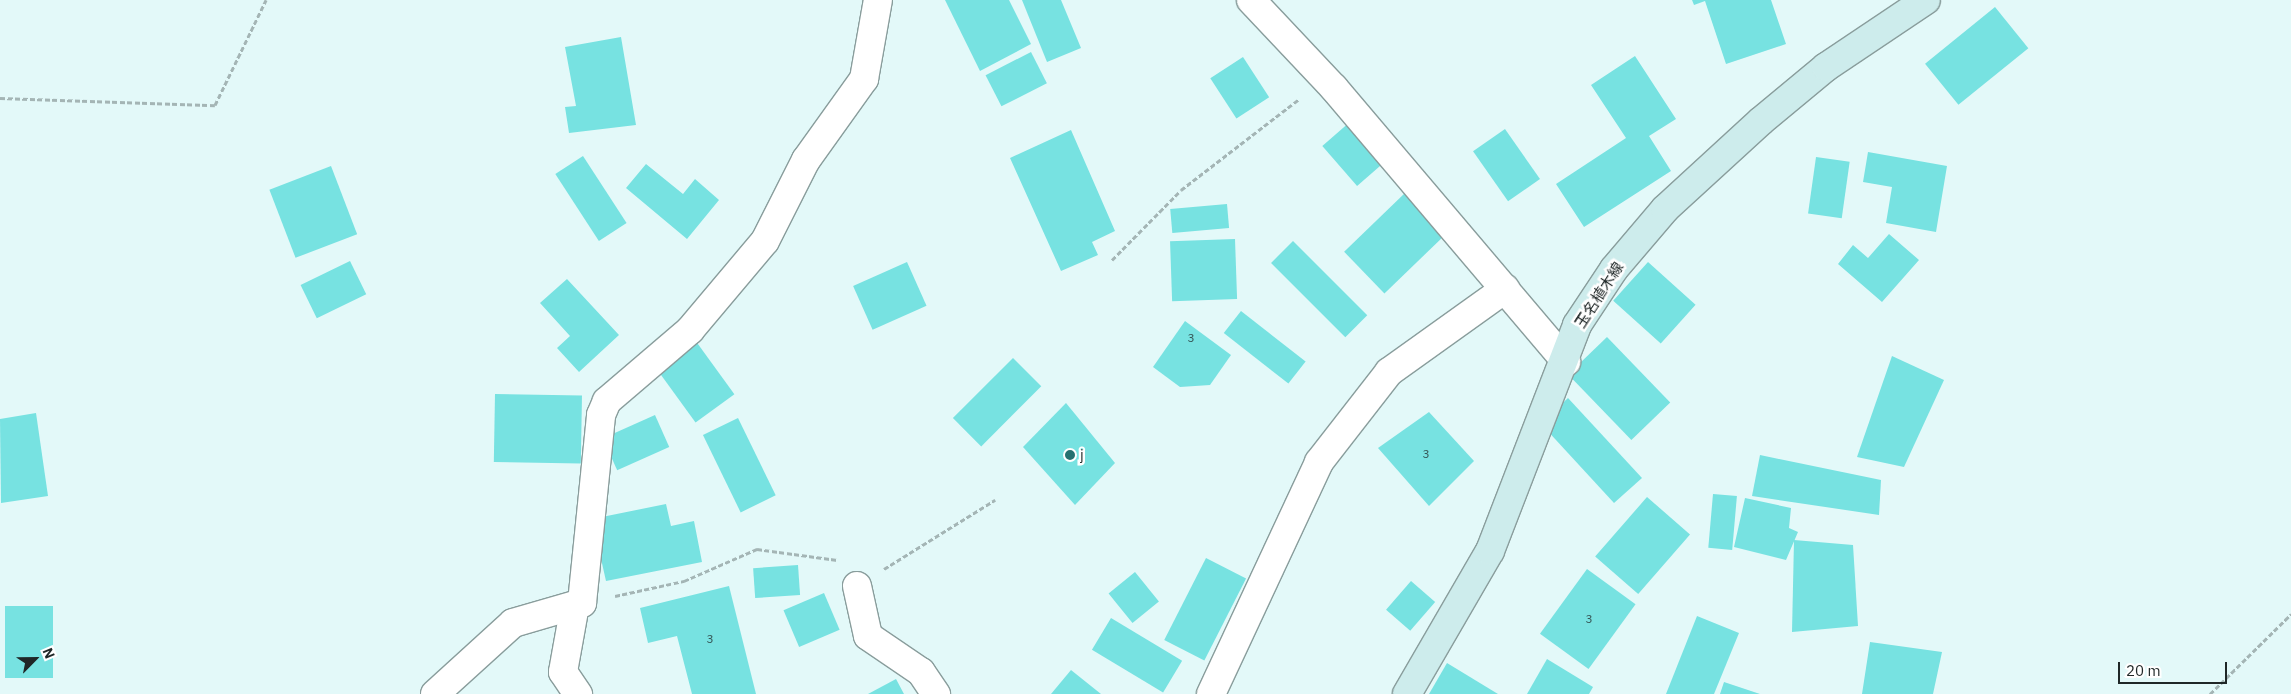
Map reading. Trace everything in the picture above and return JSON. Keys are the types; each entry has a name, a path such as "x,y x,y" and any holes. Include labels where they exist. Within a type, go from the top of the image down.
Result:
{"main road":[{"name":"玉名植木線","path":"1407,694 1490,551 1566,362 1576,325 1614,269 1665,209 1826,67 1926,0"}],"street":[{"path":"578,694 563,672 578,604 601,415 607,401 690,330 765,241 806,160 864,79 878,0"},
{"path":"1251,0 1325,78 1566,362"},
{"path":"1211,694 1319,462 1390,372 1504,289"},
{"path":"857,586 868,636 921,672 936,694"},
{"path":"435,694 514,623 578,604"}],"path":[{"path":"0,98 215,105 266,0"},
{"path":"1112,260 1181,190 1325,78"},
{"path":"578,604 684,581 756,549 840,560 857,586 995,500"},
{"path":"2210,694 2291,614"}],"building":[{"path":"945,0 1009,0 1031,44 980,71"},
{"path":"1022,0 1061,0 1081,48 1047,62"},
{"path":"1692,0 1771,0 1786,44 1726,64 1705,1 1694,5"},
{"path":"1995,7 2028,48 1958,105 1925,64"},
{"path":"621,37 636,125 569,133 565,107 576,106 565,47"},
{"path":"1031,52 1047,83 1001,106 986,75"},
{"path":"1635,56 1676,119 1649,136 1671,171 1584,227 1556,184 1626,138 1591,85"},
{"path":"1243,57 1269,97 1236,118 1210,78"},
{"path":"1351,121 1386,161 1357,186 1322,146"},
{"path":"1505,129 1540,179 1508,201 1473,151"},
{"path":"1071,130 1115,231 1092,242 1098,255 1061,271 1010,158"},
{"path":"1868,152 1947,166 1936,232 1886,223 1892,187 1863,182"},
{"path":"583,156 627,223 599,241 555,174"},
{"path":"1816,157 1850,162 1842,218 1808,213"},
{"path":"646,164 683,194 695,179 719,200 687,239 626,188"},
{"path":"331,166 357,234 296,258 269,190"},
{"path":"1406,192 1446,234 1384,293 1344,252"},
{"path":"1227,204 1229,228 1172,233 1170,209"},
{"path":"1889,234 1919,260 1882,302 1838,264 1853,245 1868,258"},
{"path":"1235,239 1237,299 1172,301 1170,241"},
{"path":"1293,241 1367,315 1345,337 1271,263"},
{"path":"350,261 366,294 317,318 301,285"},
{"path":"907,262 927,306 873,330 853,286"},
{"path":"1648,262 1696,305 1661,343 1613,301"},
{"path":"567,279 619,335 579,372 557,348 570,336 540,303"},
{"path":"1241,311 1306,361 1288,384 1224,333"},
{"path":"1185,321 1231,355 1210,385 1180,387 1153,367"},
{"path":"1607,337 1670,402 1631,440 1568,375"},
{"path":"695,340 734,394 696,422 656,368"},
{"path":"1892,356 1944,380 1904,467 1857,457"},
{"path":"1013,358 1041,386 981,446 953,418"},
{"path":"495,394 582,396 581,464 494,462"},
{"path":"1568,398 1642,478 1614,503 1544,427 1548,417"},
{"name":"j","path":"1066,403 1115,463 1075,505 1023,447"},
{"path":"1429,412 1474,461 1429,506 1378,448"},
{"path":"36,413 48,496 1,503 0,419"},
{"path":"655,415 669,447 617,470 603,438"},
{"path":"738,418 776,495 741,512 703,435"},
{"path":"1760,455 1881,480 1879,515 1752,496"},
{"path":"1713,494 1737,496 1732,550 1708,548"},
{"path":"1647,497 1690,534 1638,594 1595,557"},
{"path":"1745,498 1791,508 1789,528 1798,532 1786,560 1734,547"},
{"path":"666,504 671,526 694,521 702,562 606,581 592,519"},
{"path":"1794,540 1853,545 1858,626 1792,632"},
{"path":"1206,558 1246,578 1204,660 1164,640"},
{"path":"798,565 800,595 755,598 753,568"},
{"path":"1587,569 1636,604 1589,669 1540,634"},
{"path":"1135,572 1159,602 1132,623 1109,593"},
{"path":"1411,581 1435,602 1410,631 1386,610"},
{"path":"729,586 756,694 692,694 677,636 648,643 640,608"},
{"path":"824,593 840,630 799,647 783,610"},
{"path":"5,606 53,606 53,678 5,678"},
{"path":"1697,616 1739,633 1714,694 1666,694"},
{"path":"1111,618 1182,661 1163,692 1092,650"},
{"path":"1870,642 1942,652 1933,694 1862,694"},
{"path":"1547,659 1593,687 1589,694 1527,694"},
{"path":"1447,663 1498,694 1429,694"},
{"path":"1071,670 1101,694 1051,694"},
{"path":"896,679 904,694 868,694"},
{"path":"1724,682 1760,694 1720,694"}],"place":[{"name":"j","path":"1070,455"}]}
